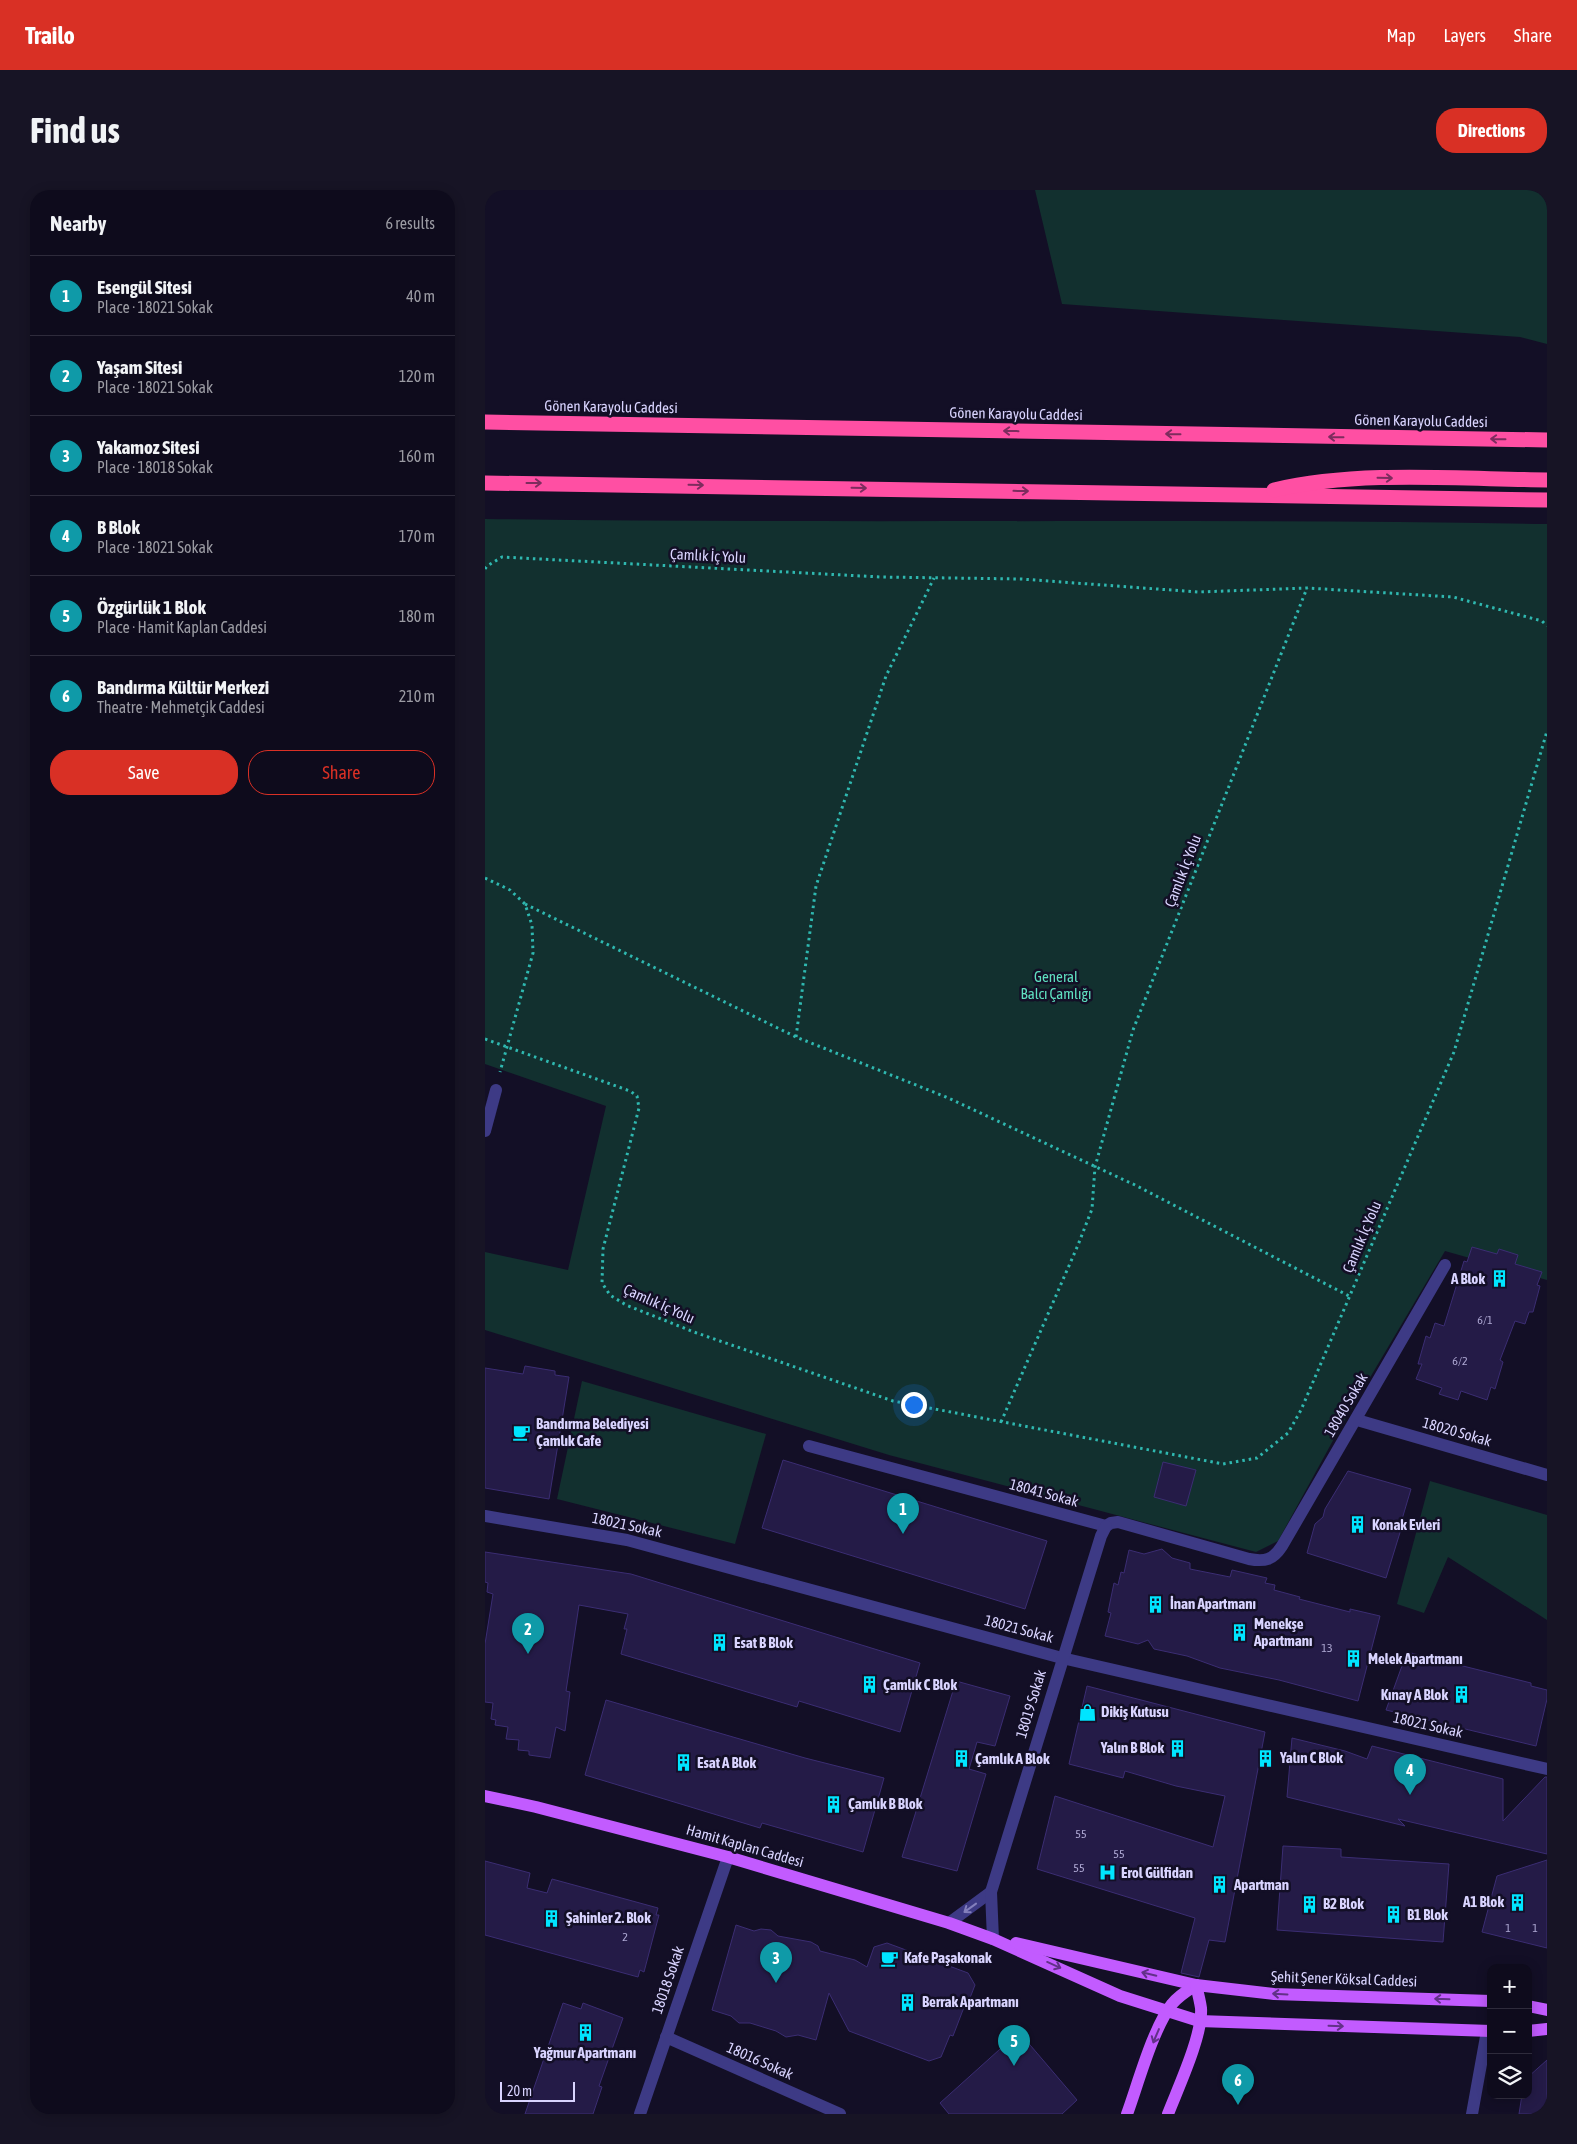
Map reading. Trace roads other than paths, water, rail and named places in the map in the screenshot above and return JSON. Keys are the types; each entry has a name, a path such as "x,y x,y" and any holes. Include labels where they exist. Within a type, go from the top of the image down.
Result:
{"highway":[{"name":"Gönen Karayolu Caddesi","path":"485,422 1547,440"},
{"path":"1251,495 1299,484 1354,479 1547,480"},
{"path":"485,483 1547,500"}],"main road":[{"name":"Hamit Kaplan Caddesi","path":"485,1796 537,1807 728,1857 949,1923 993,1938 1120,1996 1199,2021"},
{"name":"Hamit Kaplan Caddesi","path":"993,1938 1196,1985"},
{"name":"Şehit Şener Köksal Caddesi","path":"1196,1985 1274,1994 1487,2001"},
{"path":"1127,2114 1155,2037 1167,2012 1176,2000 1196,1985 1201,2010 1199,2021 1191,2056 1168,2114"},
{"path":"1532,2007 1547,2010"},
{"path":"1199,2021 1487,2031"},
{"path":"1532,2031 1547,2029"}],"street":[{"path":"485,1131 496,1090"},
{"name":"18040 Sokak","path":"1271,1559 1282,1546 1357,1420 1445,1265"},
{"name":"18020 Sokak","path":"1357,1420 1547,1475"},
{"name":"18041 Sokak","path":"809,1446 1106,1526 1118,1522 1249,1559 1260,1561 1271,1559"},
{"name":"18021 Sokak","path":"485,1516 627,1540 1062,1658 1547,1769"},
{"name":"18019 Sokak","path":"993,1938 991,1892 1062,1658 1101,1536 1106,1526"},
{"name":"18018 Sokak","path":"639,2114 728,1857"},
{"path":"949,1923 991,1892"},
{"name":"18016 Sokak","path":"666,2037 840,2114"},
{"path":"1472,2114 1487,2041"}],"place":[{"name":"A Blok","path":"1499,1279"},
{"name":"Bandırma Belediyesi Çamlık Cafe","path":"522,1433"},
{"name":"Konak Evleri","path":"1358,1525"},
{"name":"Esengül Sitesi","path":"903,1534"},
{"name":"İnan Apartmanı","path":"1156,1604"},
{"name":"Menekşe Apartmanı","path":"1240,1633"},
{"name":"Esat B Blok","path":"720,1643"},
{"name":"Yaşam Sitesi","path":"528,1654"},
{"name":"Melek Apartmanı","path":"1354,1659"},
{"name":"Çamlık C Blok","path":"869,1685"},
{"name":"Kınay A Blok","path":"1462,1695"},
{"name":"Dikiş Kutusu","path":"1087,1712"},
{"name":"Yalın B Blok","path":"1178,1748"},
{"name":"Yalın C Blok","path":"1266,1758"},
{"name":"Çamlık A Blok","path":"961,1759"},
{"name":"Esat A Blok","path":"683,1763"},
{"name":"B Blok","path":"1410,1795"},
{"name":"Çamlık B Blok","path":"834,1804"},
{"name":"Erol Gülfidan","path":"1107,1873"},
{"name":"Apartman","path":"1220,1885"},
{"name":"A1 Blok","path":"1518,1902"},
{"name":"B2 Blok","path":"1309,1904"},
{"name":"B1 Blok","path":"1393,1915"},
{"name":"Şahinler 2. Blok","path":"552,1918"},
{"name":"Kafe Paşakonak","path":"890,1958"},
{"name":"Yakamoz Sitesi","path":"776,1983"},
{"name":"Berrak Apartmanı","path":"908,2002"},
{"name":"Yağmur Apartmanı","path":"585,2032"},
{"name":"Özgürlük 1 Blok","path":"1014,2066"},
{"name":"Bandırma Kültür Merkezi","path":"1238,2105"}],"park label":[{"name":"General Balcı Çamlığı","path":"1056,986"}]}
